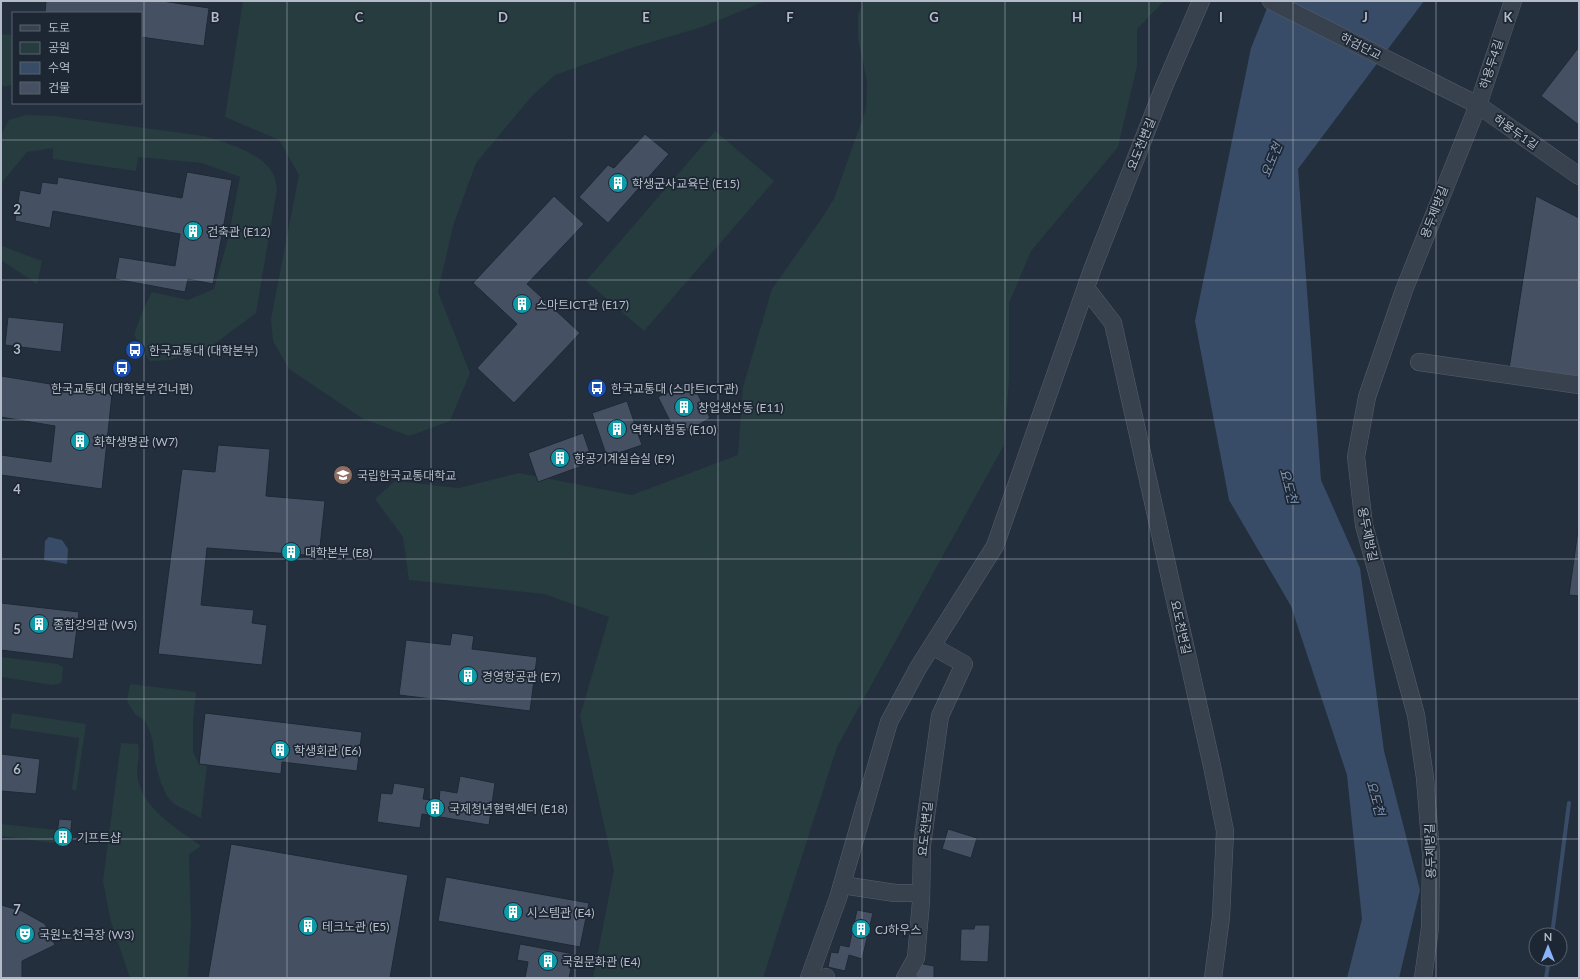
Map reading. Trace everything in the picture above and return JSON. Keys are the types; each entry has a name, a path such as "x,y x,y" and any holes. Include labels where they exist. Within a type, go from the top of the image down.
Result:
{"street":[{"name":"요도천변길","path":"809,978 842,885 889,722 918,668 995,546 1086,288 1163,88 1201,1"},
{"name":"하검단교","path":"1271,1 1450,92"},
{"name":"하용두4길","path":"1478,105 1513,1"},
{"name":"하용두1길","path":"1450,92 1478,105 1579,176"},
{"name":"용두제방길","path":"1423,978 1430,928 1431,854 1425,778 1416,716 1364,525 1356,457 1367,397 1401,297 1478,105"},
{"name":"요도천변길","path":"1086,288 1113,322 1212,766 1225,831 1222,917 1213,978"},
{"path":"1419,362 1579,385"},
{"name":"요도천변길","path":"905,978 916,958 921,893 922,845 940,716 964,664 932,646"},
{"path":"842,885 895,893 921,893"}],"green space":[{"path":"243,1 766,1 702,27 631,48 555,75 532,96 476,163 453,226 438,292 470,373 450,421 409,436 362,418 289,369 273,341 271,319 299,175 279,140 225,117"},
{"path":"864,1 1164,1 1137,29 1137,66 1118,147 1031,251 1009,303 1009,379 1004,445 837,747 763,978 593,978 614,870 580,716 609,617 544,594 409,580 403,537 375,499 395,481 459,488 519,473 632,495 738,455 743,387 772,289 834,199 866,109 867,82 858,38 858,15"},
{"path":"1,34 12,35 12,84 4,87 1,83"},
{"path":"25,115 55,116 204,136 244,150 262,161 274,176 277,189 256,313 213,345 170,360 150,361 134,335 143,310 152,292 188,300 214,289 228,239 240,177 202,163 138,157 136,171 53,159 53,148 27,152 3,181 1,195 1,135 9,120"},
{"path":"715,131 774,181 644,331 586,281"},
{"path":"1,242 2,246 42,261 37,284 1,260"},
{"path":"1,657 57,664 63,667 61,683 53,685 1,677"},
{"path":"130,684 196,692 193,721 193,752 199,764 207,765 201,818 174,804 167,796 161,783 155,762 150,732 145,721 135,714 127,701"},
{"path":"12,713 86,724 76,791 72,789 79,738 10,728"},
{"path":"121,743 138,744 139,753 137,776 142,791 148,801 155,810 173,826 201,846 189,854 191,925 188,978 130,978 111,922 103,881"},
{"path":"59,819 72,820 69,845 1,836 1,824 57,830"}],"water":[{"name":"요도천","path":"1270,1 1424,1 1298,169 1321,480 1360,568 1384,751 1420,890 1399,978 1347,978 1362,919 1347,775 1291,606 1229,500 1195,321 1251,48"},
{"path":"49,537 62,540 68,549 67,564 44,560 45,541"}],"building":[{"path":"46,1 162,1 209,8 204,46 142,37 142,12 45,12"},
{"path":"1579,47 1579,125 1541,96"},
{"name":"학생군사교육단 (E15)","path":"645,134 669,154 608,223 579,197 608,165 614,168"},
{"name":"건축관 (E12)","path":"187,172 232,180 213,284 188,279 185,292 115,279 119,257 175,266 180,234 53,211 50,228 15,221 20,190 40,194 42,182 57,184 58,177 182,198"},
{"name":"스마트ICT관 (E17)","path":"554,196 584,224 527,284 580,333 514,403 477,368 517,324 473,283"},
{"path":"1536,196 1579,218 1579,385 1508,375"},
{"path":"8,317 64,323 61,352 5,345"},
{"name":"화학생명관 (W7)","path":"1,376 112,394 102,489 1,475 1,455 51,462 55,426 1,417"},
{"name":"창업생산동 (E11)","path":"691,381 710,418 678,437 658,397"},
{"name":"역학시험동 (E10)","path":"627,401 642,445 607,457 592,413"},
{"name":"항공기계실습실 (E9)","path":"583,433 593,462 538,482 528,453"},
{"name":"대학본부 (E8)","path":"218,445 270,449 266,496 325,501 319,556 207,548 201,605 254,610 252,623 267,625 262,665 158,654 182,469 215,472"},
{"path":"1579,523 1579,596 1569,595"},
{"name":"종합강의관 (W5)","path":"1,603 79,612 73,659 1,650"},
{"name":"경영항공관 (E7)","path":"452,633 474,636 472,649 537,657 530,711 399,695 406,640 450,645"},
{"name":"학생회관 (E6)","path":"205,713 362,732 357,771 282,762 281,774 199,764"},
{"path":"1,754 40,759 36,794 1,791"},
{"name":"국제청년협력센터 (E18)","path":"460,776 495,783 489,825 422,814 420,828 377,822 381,793 392,794 394,783 425,788 423,799 439,801 440,790 457,793"},
{"name":"기프트샵","path":"59,819 72,820 69,845 56,843"},
{"path":"948,829 977,838 971,858 942,849"},
{"name":"테크노관 (E5)","path":"231,844 408,875 390,978 208,978"},
{"name":"시스템관 (E4)","path":"446,877 589,903 580,947 438,921"},
{"name":"국원노천극장 (W3)","path":"1,905 22,911 45,924 55,945 22,961 22,978 1,978"},
{"name":"CJ하우스","path":"857,910 873,913 862,959 849,955 845,971 828,967 831,952 838,953 840,945 849,947"},
{"path":"975,925 990,925 988,962 960,961 961,929 974,929"},
{"name":"국원문화관 (E4)","path":"520,944 574,954 569,978 525,978 528,962 517,960"},
{"path":"918,963 934,966 934,977 945,978 916,978"}],"waterway":[{"path":"1553,927 1569,803"},
{"path":"1546,978 1548,967"}],"place":[{"name":"학생군사교육단 (E15)","path":"618,183"},
{"name":"건축관 (E12)","path":"193,231"},
{"name":"스마트ICT관 (E17)","path":"522,304"},
{"name":"한국교통대 (대학본부)","path":"135,350"},
{"name":"한국교통대 (대학본부건너편)","path":"122,368"},
{"name":"한국교통대 (스마트ICT관)","path":"597,388"},
{"name":"창업생산동 (E11)","path":"684,407"},
{"name":"역학시험동 (E10)","path":"617,429"},
{"name":"화학생명관 (W7)","path":"80,441"},
{"name":"항공기계실습실 (E9)","path":"560,458"},
{"name":"국립한국교통대학교","path":"343,475"},
{"name":"대학본부 (E8)","path":"291,552"},
{"name":"종합강의관 (W5)","path":"39,624"},
{"name":"경영항공관 (E7)","path":"468,676"},
{"name":"학생회관 (E6)","path":"280,750"},
{"name":"국제청년협력센터 (E18)","path":"435,808"},
{"name":"기프트샵","path":"63,837"},
{"name":"시스템관 (E4)","path":"513,912"},
{"name":"테크노관 (E5)","path":"308,926"},
{"name":"CJ하우스","path":"861,929"},
{"name":"국원노천극장 (W3)","path":"25,934"},
{"name":"국원문화관 (E4)","path":"548,961"}]}
